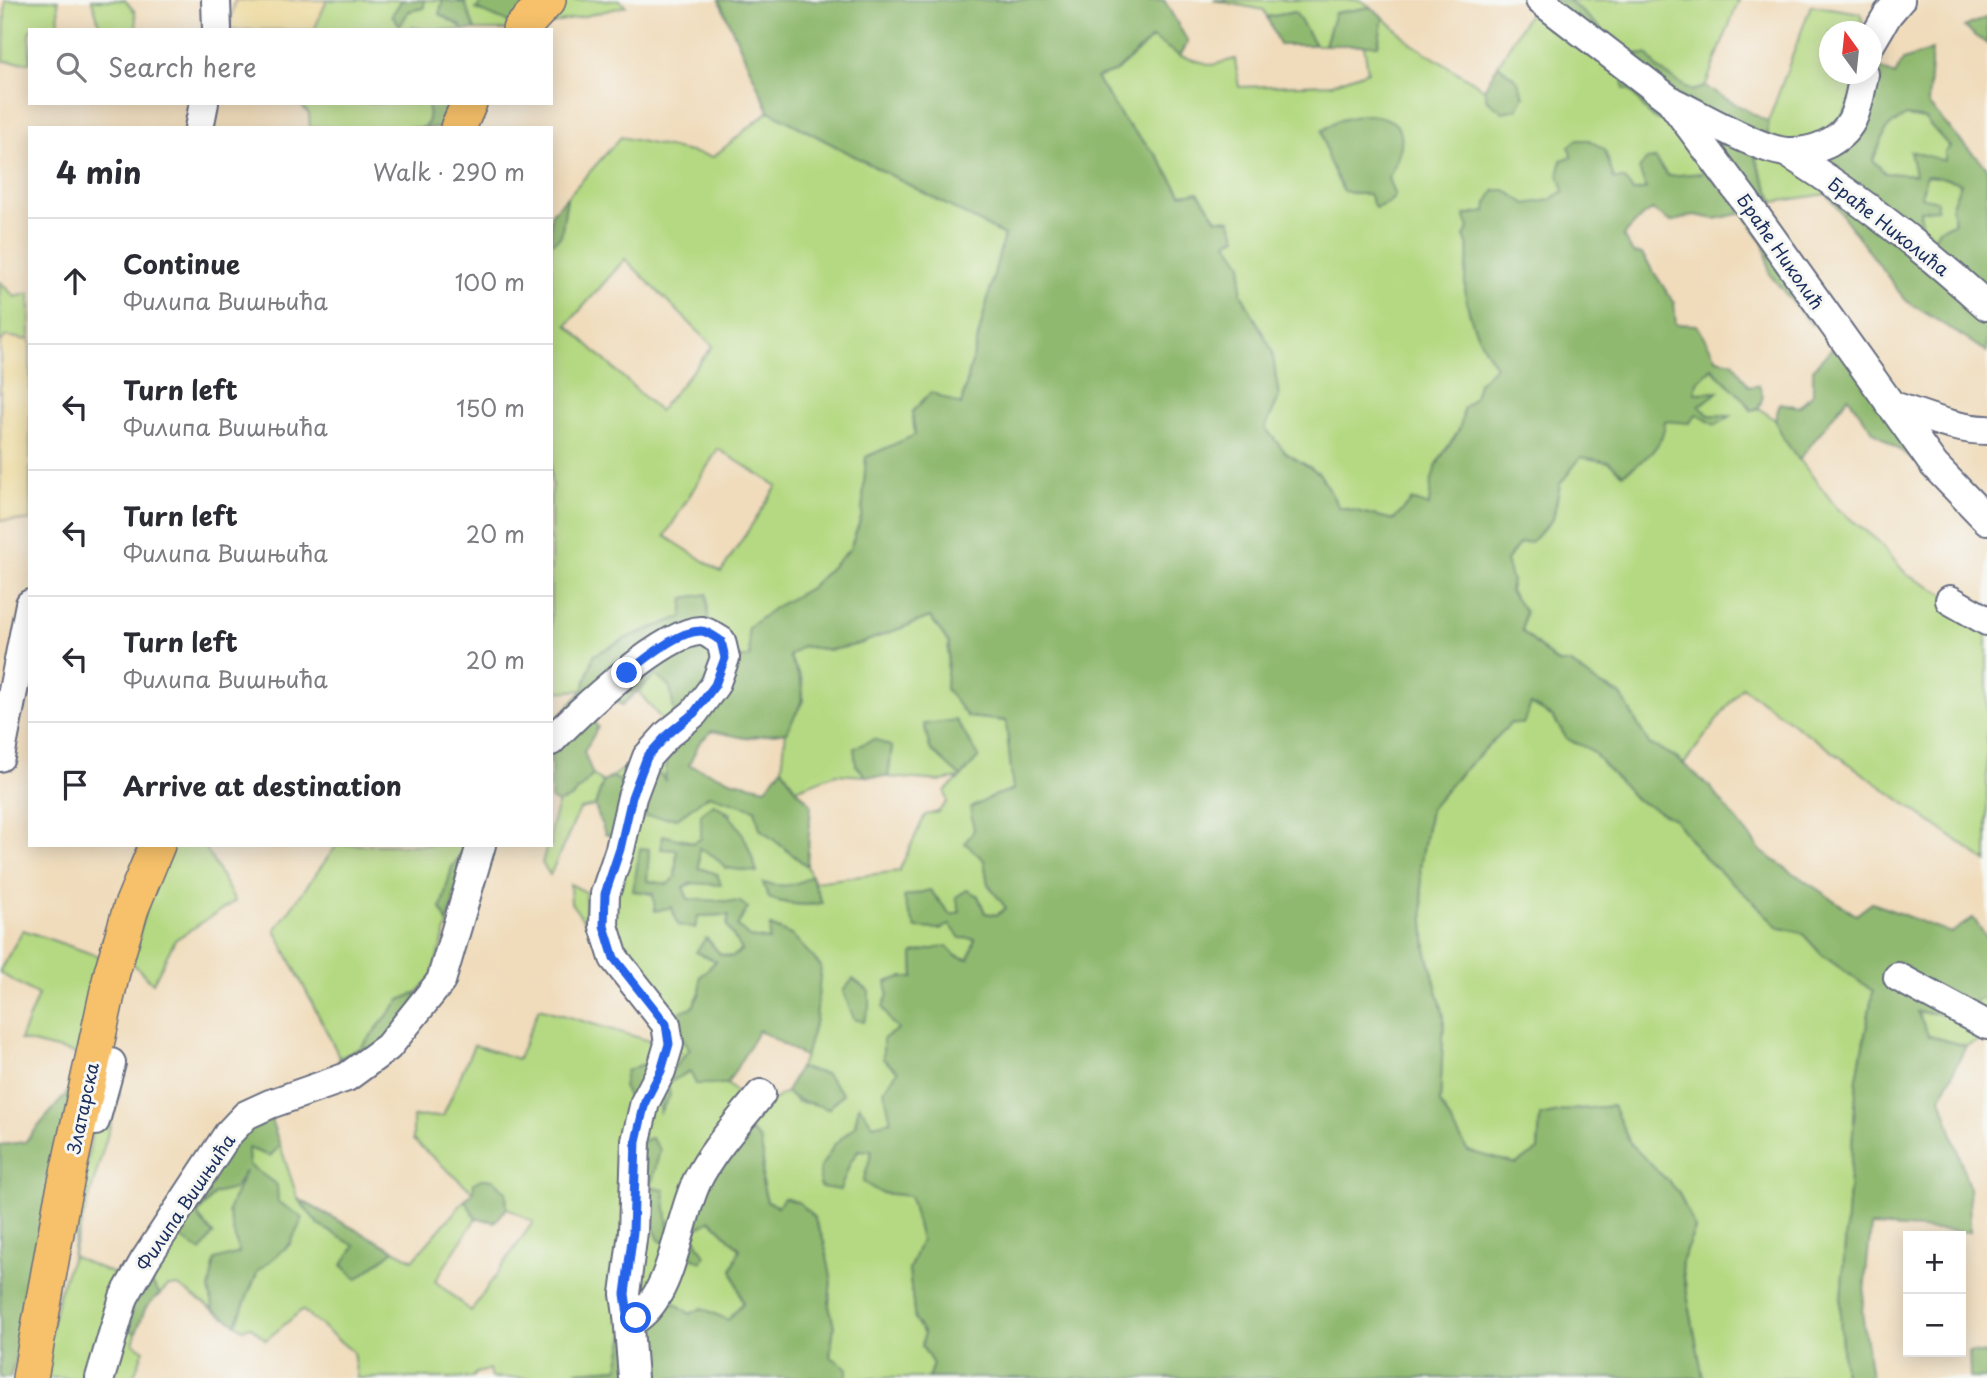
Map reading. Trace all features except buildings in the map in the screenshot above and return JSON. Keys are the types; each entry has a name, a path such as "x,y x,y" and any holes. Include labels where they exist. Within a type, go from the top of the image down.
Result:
{"main road":[{"path":"522,28 548,0"},
{"path":"459,126 468,105"},
{"name":"Златарска","path":"30,1378 61,1205 112,972 131,908 157,847"}],"street":[{"path":"216,0 217,28"},
{"name":"Браће Николић","path":"1540,0 1670,100 1735,133 1786,152 1816,149 1837,138 1852,121 1861,84"},
{"path":"1882,24 1900,0"},
{"name":"Браће Николић","path":"1670,100 1934,465 1987,520"},
{"path":"199,126 204,105"},
{"name":"Браће Николића","path":"1786,152 1876,213 1937,261 1987,306"},
{"path":"1890,405 1987,430"},
{"path":"1950,600 1987,621"},
{"path":"0,757 28,614"},
{"path":"553,739 573,718 662,647 687,633 704,631 721,641 725,658 715,685 694,713 668,734 647,757 632,797 620,849 605,894 604,926 614,958 666,1024 669,1044 661,1071 645,1102 636,1141 633,1232 625,1294 633,1378"},
{"name":"Филипа Вишњића","path":"100,1378 124,1297 145,1260 228,1134 246,1115 347,1077 388,1047 441,981 480,847"},
{"path":"1898,977 1987,1024"},
{"path":"61,1205 72,1200 111,1063"},
{"path":"628,1315 636,1318 649,1310 660,1292 697,1182 714,1153 761,1094"}],"green space":[{"path":"5,0 58,0 59,28 28,28 28,63 4,61"},
{"path":"92,0 125,0 135,12 137,28 100,28"},
{"path":"327,0 402,0 392,15 424,8 424,0 443,0 439,14 461,28 413,27 315,28"},
{"path":"402,0 424,0 424,8 409,11 400,26 392,15"},
{"path":"443,0 465,3 474,28 462,28 439,14"},
{"path":"455,0 484,0 476,9 510,23 506,28 474,28 465,3"},
{"path":"484,0 530,0 510,23 476,9"},
{"path":"566,0 619,0 626,6 540,27"},
{"path":"719,0 1164,0 1188,42 1180,56 1152,38 1116,71 1096,78 1125,122 1158,157 1181,194 1198,192 1217,219 1230,220 1237,237 1227,242 1242,264 1241,293 1272,350 1279,397 1265,428 1286,453 1319,473 1339,507 1394,520 1412,500 1429,506 1434,473 1442,455 1458,432 1463,409 1474,398 1478,383 1496,366 1478,336 1467,302 1465,272 1469,254 1464,236 1469,228 1464,215 1486,212 1487,203 1495,190 1505,190 1526,204 1550,200 1564,191 1559,174 1561,160 1572,157 1569,146 1577,140 1589,140 1605,150 1614,179 1625,179 1633,192 1646,189 1639,169 1646,160 1655,159 1668,176 1703,173 1704,163 1684,126 1652,118 1630,90 1624,89 1623,72 1524,0 1568,0 1629,53 1648,55 1657,68 1692,91 1705,87 1768,122 1767,155 1755,158 1774,202 1758,208 1836,319 1812,325 1770,275 1765,247 1744,213 1715,219 1695,215 1671,222 1652,210 1641,217 1623,236 1633,253 1642,254 1674,303 1676,324 1697,325 1717,359 1733,362 1749,387 1759,385 1763,396 1759,408 1751,410 1743,398 1712,368 1697,382 1695,393 1718,392 1699,406 1709,415 1731,416 1715,425 1697,414 1689,423 1665,421 1657,446 1623,474 1609,462 1581,457 1560,484 1553,519 1531,542 1520,543 1506,561 1512,581 1510,591 1525,612 1522,631 1557,663 1570,663 1597,683 1621,695 1649,744 1674,756 1710,787 1762,852 1856,915 1872,903 1951,933 1973,918 1987,938 1986,997 1944,1014 1917,1012 1929,1036 1966,1046 1941,1097 1969,1187 1970,1232 1871,1226 1862,1312 1871,1378 1844,1378 1840,1314 1857,1078 1873,991 1822,955 1802,933 1777,927 1705,858 1674,819 1635,799 1591,750 1567,739 1553,717 1531,704 1523,724 1511,723 1458,776 1430,809 1420,868 1426,949 1444,1016 1440,1103 1468,1151 1516,1164 1538,1150 1540,1116 1613,1106 1631,1145 1678,1191 1695,1229 1681,1262 1703,1378 928,1378 933,1364 922,1346 924,1334 915,1320 909,1270 921,1240 910,1196 881,1193 863,1182 872,1151 858,1150 840,1190 820,1187 820,1168 835,1144 855,1126 859,1105 873,1125 891,1121 884,1090 898,1071 883,1059 883,1039 898,1029 890,1021 883,1007 888,994 886,982 902,977 914,978 913,953 947,946 956,956 969,959 975,939 960,938 950,925 940,929 916,928 904,897 930,890 951,915 960,912 956,897 967,890 978,896 985,913 997,915 1006,908 988,884 984,860 965,843 974,830 970,808 1013,790 1006,721 968,717 946,689 949,643 930,617 859,644 831,650 802,646 789,656 800,679 803,695 786,732 745,738 712,731 699,743 689,765 733,781 766,788 782,768 796,789 811,804 807,866 760,829 755,809 709,795 677,818 638,816 628,843 605,834 595,806 603,782 612,777 629,785 651,764 665,780 667,760 679,740 670,687 656,675 622,705 608,698 589,715 598,727 584,752 593,775 571,798 558,803 553,800 553,724 583,690 594,655 631,636 682,617 684,598 707,594 708,618 739,659 750,657 748,628 774,608 810,588 850,549 862,515 866,457 915,435 912,412 931,392 961,405 1004,235 769,111"},
{"path":"1213,0 1360,0 1371,7 1335,13 1325,45 1315,45 1295,12 1267,17 1264,10"},
{"path":"1568,0 1739,0 1705,87 1692,91 1657,68 1648,55 1629,53"},
{"path":"1811,5 1860,13 1862,21 1819,21 1819,84 1865,84 1827,194 1774,202 1755,158 1767,154 1768,122"},
{"path":"1533,6 1624,73 1630,90 1652,117 1684,126 1704,163 1703,173 1668,177 1655,159 1646,189 1632,192 1614,179 1572,157 1559,174 1565,191 1550,201 1526,204 1505,190 1464,236 1468,250 1465,291 1470,314 1478,336 1497,366 1479,383 1474,398 1463,409 1460,427 1436,468 1429,506 1394,520 1339,507 1319,473 1286,453 1265,428 1279,397 1272,350 1241,293 1242,264 1226,242 1237,237 1230,220 1217,219 1198,192 1182,194 1158,157 1125,122 1096,78 1116,71 1153,38 1180,56 1212,65 1235,59 1239,87 1332,84 1368,71 1364,45 1378,45 1383,17 1412,44 1484,89 1487,100 1517,80 1498,65"},
{"path":"1371,7 1383,17 1378,45 1325,45 1335,13"},
{"path":"1295,12 1315,45 1279,45 1267,17"},
{"path":"1987,17 1987,44 1964,27"},
{"path":"1932,50 1928,104 1987,167 1987,352 1905,300 1827,194 1818,157 1861,84 1882,84 1882,69 1895,75 1903,60","holes":["1906,116 1925,119 1950,147 1945,152 1945,161 1910,151 1915,175 1885,173 1873,160 1887,128","1926,176 1961,183 1952,205 1954,223 1939,229 1934,238 1921,225 1920,210 1937,209 1937,201 1921,197"]},
{"path":"1498,65 1517,80 1524,96 1517,109 1503,112 1487,100 1484,89"},
{"path":"301,105 429,105 428,123 424,126 310,126 309,114"},
{"path":"429,105 461,105 451,126 424,126 428,123"},
{"path":"769,111 1004,235 961,405 916,435 866,457 862,515 850,549 810,588 774,608 750,657 739,659 708,618 707,595 684,598 682,617 631,636 594,655 583,690 553,692 553,242 561,236 567,197 621,137 713,157","holes":["625,259 713,346 659,411 567,325","718,449 777,486 721,572 665,536"]},
{"path":"1362,115 1390,120 1401,134 1399,154 1388,178 1395,196 1389,203 1375,208 1369,194 1343,191 1328,159 1322,131 1336,121"},
{"path":"1906,116 1925,119 1950,147 1945,161 1915,175 1885,173 1873,160 1887,128"},
{"path":"1926,176 1961,183 1952,205 1954,223 1939,229 1934,238 1921,225 1920,209 1937,209 1921,197"},
{"path":"567,197 561,236 553,242 553,212"},
{"path":"0,282 15,297 28,294 28,339 6,336 0,343"},
{"path":"1831,349 1862,356 1918,463 1873,431 1848,397 1799,460 1783,438 1775,420 1780,403 1799,407 1813,393 1813,369"},
{"path":"1712,368 1743,398 1751,410 1759,408 1775,420 1783,438 1837,508 1878,541 1907,575 1987,616 1987,862 1742,687 1684,764 1649,744 1621,695 1597,683 1570,663 1558,663 1522,631 1525,613 1510,591 1505,561 1520,543 1553,519 1560,484 1581,457 1609,462 1665,421 1697,414 1715,425 1729,416 1709,415 1698,406 1717,393 1695,393 1696,382"},
{"path":"930,617 949,643 946,689 968,717 1006,721 1013,790 996,795 984,860 988,884 1006,908 997,915 985,913 978,896 961,912 951,915 950,925 975,939 969,959 913,953 914,978 902,977 898,1029 883,1039 883,1059 898,1071 891,1121 873,1125 859,1106 855,1126 835,1145 840,1190 850,1163 859,1150 873,1151 881,1193 910,1195 921,1240 909,1270 915,1320 924,1334 922,1346 933,1364 928,1378 847,1378 847,1368 830,1357 834,1326 829,1305 831,1277 778,1206 767,1202 762,1182 763,1155 669,1227 651,1186 651,1139 631,1306 618,1368 577,1371 572,1378 491,1378 489,1370 476,1373 471,1378 357,1378 353,1352 302,1310 266,1340 250,1326 243,1329 236,1324 258,1270 290,1244 235,1234 239,1254 209,1289 214,1310 178,1286 168,1286 160,1294 136,1263 160,1226 213,1234 197,1215 248,1148 270,1156 280,1145 298,1199 319,1225 355,1246 357,1279 394,1250 413,1260 465,1200 476,1218 435,1281 471,1311 533,1222 507,1208 506,1192 473,1192 413,1140 413,1117 443,1116 474,1045 518,1059 539,1008 650,1041 661,1025 598,897 638,816 677,818 709,795 755,809 760,829 807,866 811,876 789,886 764,884 769,898 808,905 821,903 814,882 899,871 925,815 938,812 947,802 945,791 960,778 940,781 888,777 892,747 856,765 866,776 836,774 796,789 782,768 786,732 803,701 802,680 789,656 802,646 831,650 859,644","holes":["714,804 731,814 727,868 714,855 698,847 699,868 717,874 683,887 688,899 748,908 737,926 749,937 769,940 771,926 793,936 805,1057 799,1068 826,1074 815,1104 798,1102 786,1092 757,1110 727,1084 696,1084 690,1071 667,1083 660,1111 662,1100 659,1085 690,1048 693,1007 700,992 700,977 716,961 707,938 720,954 732,957 742,950 727,926 729,915 698,916 695,928 679,925 672,909 663,899 634,891 649,849 647,881 668,884 675,879 677,850 681,838 693,843 701,839 701,814"]},
{"path":"656,675 670,687 679,740 665,781 629,785 612,777 633,762 667,726 638,691"},
{"path":"1530,704 1553,717 1567,739 1591,749 1635,799 1674,819 1705,858 1777,927 1802,933 1822,955 1873,991 1857,1078 1840,1314 1844,1378 1703,1378 1681,1261 1695,1229 1678,1191 1631,1145 1613,1106 1540,1116 1538,1150 1516,1164 1468,1151 1440,1103 1444,1016 1426,949 1420,868 1430,809 1458,776"},
{"path":"956,720 979,757 961,777 930,749 924,724"},
{"path":"874,739 892,747 888,777 866,776 856,765 854,748"},
{"path":"593,775 603,782 595,806 580,809 550,875 542,863 546,847 553,847 553,821 558,803 571,798"},
{"path":"714,804 737,825 757,872 726,868 714,856 699,848 699,868 717,874 721,885 691,883 683,887 688,899 740,902 748,908 737,926 749,937 769,940 770,926 793,936 821,966 816,1019 805,1057 759,1030 727,1084 696,1084 690,1071 668,1083 670,1096 659,1114 662,1100 659,1086 640,1102 629,1098 623,1087 626,1071 643,1064 667,1076 690,1049 676,1028 681,1011 693,1007 700,993 700,977 716,961 696,952 706,938 720,954 732,957 742,950 727,926 729,915 698,916 695,928 678,925 672,907 655,911 653,893 633,891 640,848 649,849 647,881 668,884 675,878 677,850 661,849 663,835 693,843 701,839 701,814"},
{"path":"173,847 205,847 235,901 175,940 153,983 130,961 154,883"},
{"path":"336,847 467,847 452,867 441,908 448,924 431,978 418,992 400,1000 361,1048 340,1058 275,930"},
{"path":"467,847 448,924 441,908 452,867"},
{"path":"811,876 822,903 795,904 769,898 763,883 788,885"},
{"path":"570,884 586,892 585,922 571,903"},
{"path":"23,930 104,958 85,1056 20,1040 38,995 0,973 0,970"},
{"path":"853,979 869,991 869,1008 864,1022 854,1019 843,991"},
{"path":"418,992 394,1051 269,1114 280,1145 270,1156 248,1148 249,1165 277,1185 278,1202 303,1218 290,1244 258,1271 236,1324 214,1310 209,1289 215,1260 239,1253 228,1211 245,1171 234,1189 214,1194 197,1215 213,1234 201,1251 160,1226 212,1144 334,1069 340,1058 361,1048 400,1000"},
{"path":"1986,997 1987,1038 1966,1046 1929,1036 1917,1011 1944,1014"},
{"path":"799,1068 826,1074 843,1094 828,1109 791,1096 786,1092"},
{"path":"79,1079 44,1257 10,1378 0,1378 0,1145 25,1142"},
{"path":"100,1082 120,1092 72,1256"},
{"path":"748,1129 760,1140 763,1155 762,1182 767,1202 778,1206 784,1198 800,1203 814,1217 824,1241 831,1277 829,1305 834,1326 830,1356 847,1368 847,1378 572,1378 577,1371 618,1368 631,1306 609,1297 614,1272 641,1288 646,1304 665,1296 690,1314 702,1308 728,1320 743,1303 732,1269 740,1249 711,1220 701,1226 689,1227 705,1256 701,1262 659,1240 650,1220 642,1216 642,1141 651,1138 660,1150 651,1186 664,1190 668,1226"},
{"path":"481,1179 493,1179 506,1192 507,1208 495,1222 476,1218 465,1200 473,1192 474,1183"},
{"path":"638,1191 650,1220 689,1227 711,1220 740,1249 732,1269 743,1302 728,1321 702,1308 690,1314 665,1296 646,1305 633,1285"},
{"path":"298,1199 394,1250 357,1279 342,1265 355,1246 319,1225"},
{"path":"72,1256 125,1279 126,1327 136,1333 133,1343 144,1350 133,1378 41,1378 59,1293"},
{"path":"136,1263 160,1294 146,1307 136,1333 126,1327"},
{"path":"1969,1352 1987,1354 1987,1378 1970,1378"}],"sand":[{"path":"235,0 327,0 315,28 229,28"},
{"path":"6,336 28,338 28,521 0,520 0,343"}],"route":[{"path":"627,673 662,647 687,633 704,631 721,641 725,658 715,685 694,713 668,734 647,757 632,797 620,849 605,894 604,926 614,958 666,1024 669,1044 661,1071 645,1102 636,1141 633,1232 625,1308 628,1315 636,1318"}]}
